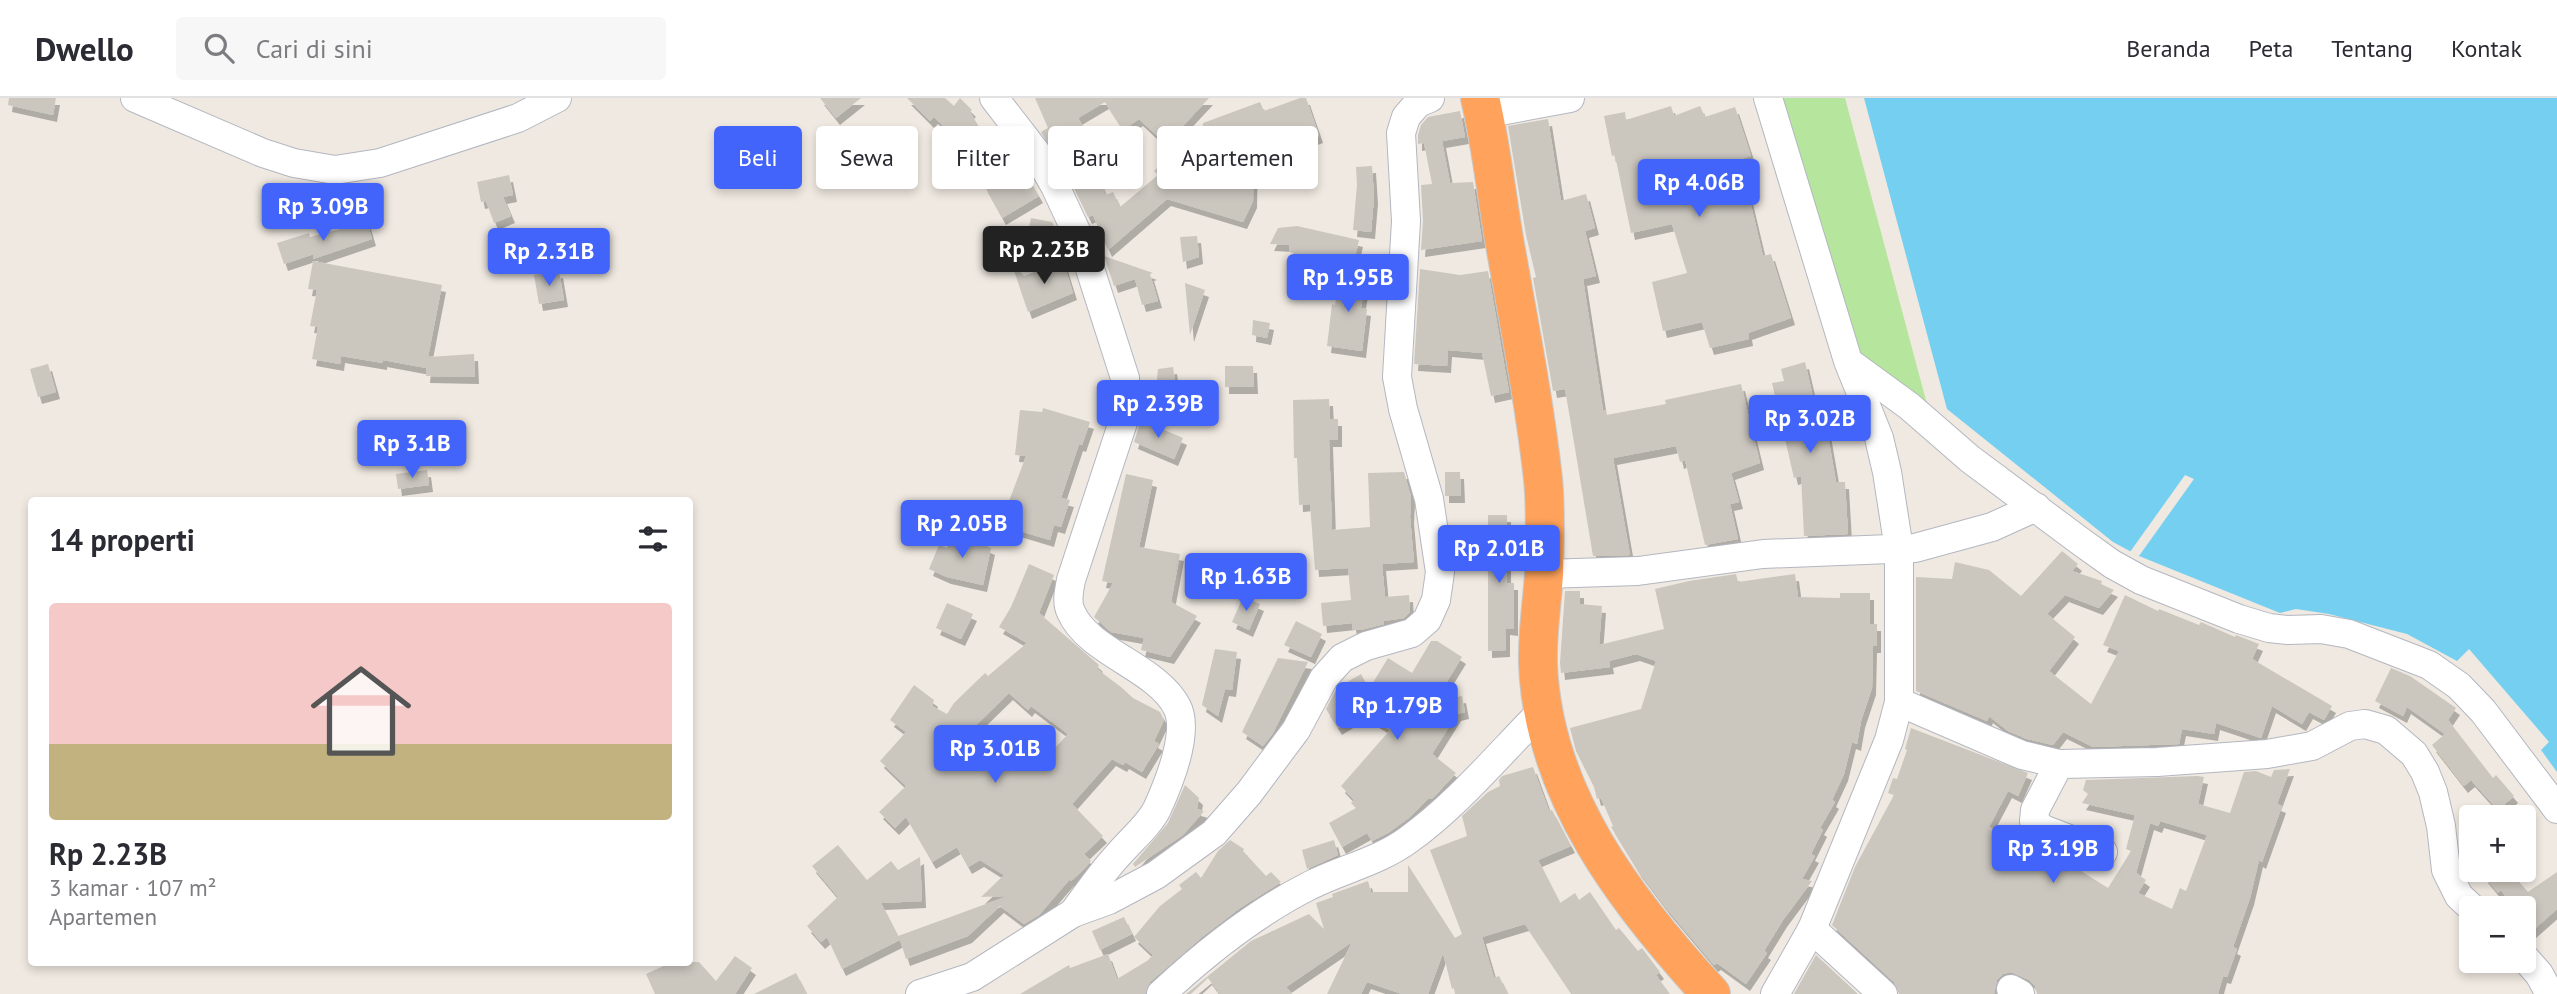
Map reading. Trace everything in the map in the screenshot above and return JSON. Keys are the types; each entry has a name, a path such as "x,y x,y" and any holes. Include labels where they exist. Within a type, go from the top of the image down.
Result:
{"highway":[{"path":"1482,106 1543,481 1544,575 1538,664 1542,711 1556,759 1593,843 1639,909 1711,994"}],"street":[{"path":"135,98 263,153 294,163 335,170 393,159 518,118 557,98"},
{"path":"993,98 1035,151 1060,197 1082,244 1125,378 1124,419 1071,580 1068,598 1070,611 1079,625 1100,643 1163,688 1178,708 1181,736 1156,812 1106,868 1073,913"},
{"path":"920,994 972,977 1073,913 1109,900 1156,875 1214,833 1249,793 1288,740 1324,678 1342,658 1366,646 1412,633 1427,620 1436,600 1440,572 1429,499 1403,409 1397,377 1406,221 1401,133 1406,117 1418,103 1430,98"},
{"path":"1482,106 1570,98"},
{"path":"1768,98 1847,361 1879,438 1899,549 1899,702 1889,740 1812,929 1775,994"},
{"path":"1847,361 1909,406 1970,458 2121,569 2141,580 2239,619 2269,628 2321,629 2349,634 2429,665 2459,686 2483,711 2557,809"},
{"path":"1544,575 1637,571 1763,554 1899,549 1939,543 1983,530 2016,518 2036,507"},
{"path":"1899,702 2022,755 2059,764 2157,762 2267,754 2312,746 2350,726 2365,724 2386,730 2414,754 2425,772 2441,826 2446,870 2459,896"},
{"path":"1161,994 1212,950 1281,902 1307,887 1406,842 1442,813 1542,711"},
{"path":"2059,764 2035,810 2034,821 2043,829 2103,852"},
{"path":"1812,929 1883,994"},
{"path":"2536,971 2550,994"}],"green space":[{"path":"1772,98 1845,98 1931,419 1859,366"}],"water":[{"path":"1864,98 2557,98 2557,772 2541,750 2549,742 2469,649 2457,661 2407,634 2329,614 2296,609 2280,613 2139,556 2113,542 1947,409"}],"pier":[{"path":"2185,475 2194,479 2139,556 2130,552"}],"building":[{"path":"9,98 56,98 53,115 8,105"},
{"path":"820,98 861,98 836,118"},
{"path":"907,98 945,98 954,106 960,98 972,110 970,112 978,126 944,126 934,117 930,121"},
{"path":"1035,98 1209,98 1183,126 1157,126 1157,136 1139,119 1129,126 1120,126 1105,102 1078,118 1083,126 1048,128"},
{"path":"1306,98 1316,126 1203,126 1203,123 1260,102 1264,111"},
{"path":"1671,106 1674,116 1700,106 1705,117 1735,107 1751,156 1740,159 1763,256 1771,254 1791,318 1748,333 1749,339 1710,348 1702,322 1663,331 1652,282 1687,273 1672,224 1631,233 1604,116 1625,112 1626,120"},
{"path":"1460,111 1465,137 1442,141 1450,183 1473,182 1482,241 1421,250 1421,185 1432,184 1424,143 1418,144 1418,135 1421,125 1428,117"},
{"path":"1548,119 1561,201 1586,194 1595,228 1585,231 1596,276 1583,279 1603,410 1606,415 1666,404 1665,400 1741,384 1760,463 1731,473 1739,502 1730,504 1738,539 1705,545 1685,460 1680,462 1676,446 1613,458 1630,555 1593,556 1565,389 1553,391 1533,278 1536,277 1526,235 1508,126"},
{"path":"1048,128 1048,144 1041,132"},
{"path":"1372,166 1374,197 1371,232 1353,230 1356,167"},
{"path":"509,175 513,195 503,197 511,216 494,223 486,201 481,202 477,182"},
{"path":"1157,176 1157,189 1253,189 1253,201 1243,222 1167,199 1108,250 1093,215 1088,217 1074,189 1103,189 1106,195 1113,192 1120,207"},
{"path":"1034,188 1039,196 1002,218 986,189"},
{"path":"1031,218 1052,222 1068,254 1025,246"},
{"path":"367,222 372,239 313,259 314,254 284,264 277,243 309,233 310,237"},
{"path":"1297,226 1359,240 1351,274 1294,259 1295,254 1290,252 1289,245 1270,244 1278,228"},
{"path":"1197,236 1199,257 1183,262 1180,237"},
{"path":"1104,256 1153,273 1150,274 1158,301 1142,305 1135,279 1114,286"},
{"path":"313,261 442,285 428,357 474,354 475,377 426,376 427,365 426,368 383,360 383,363 341,356 340,364 312,359 318,327 310,326 317,290 308,289"},
{"path":"1063,261 1073,293 1028,312 1011,262 1024,276"},
{"path":"1420,269 1460,275 1488,271 1509,392 1491,396 1482,353 1448,350 1447,366 1414,364"},
{"path":"559,271 564,300 539,304 534,275"},
{"path":"1340,273 1366,277 1361,308 1367,309 1362,351 1327,346 1332,304 1335,305"},
{"path":"1185,283 1205,290 1190,335"},
{"path":"1253,320 1270,323 1267,338 1252,335"},
{"path":"1805,362 1821,432 1827,430 1836,482 1845,482 1848,534 1804,536 1801,476 1794,478 1772,383 1784,381 1781,369"},
{"path":"48,364 56,392 38,397 30,369"},
{"path":"1225,366 1253,366 1254,387 1225,387"},
{"path":"1173,367 1175,402 1155,400 1158,369"},
{"path":"1329,399 1330,419 1338,419 1338,440 1329,440 1332,530 1370,527 1368,473 1404,472 1411,497 1414,562 1382,564 1385,597 1409,595 1410,612 1404,618 1384,621 1384,624 1365,629 1353,630 1352,623 1323,626 1321,603 1351,600 1348,568 1315,570 1310,504 1299,505 1297,458 1294,458 1293,400"},
{"path":"1043,408 1090,422 1082,445 1079,444 1061,498 1070,500 1061,527 1054,525 1050,540 1000,525 1026,456 1015,455 1020,410 1042,412"},
{"path":"1141,420 1183,438 1174,459 1134,442"},
{"path":"427,470 429,485 398,489 396,474"},
{"path":"1445,472 1460,472 1461,496 1445,496"},
{"path":"1126,474 1153,480 1139,547 1180,554 1171,602 1197,616 1170,657 1141,650 1144,638 1111,632 1094,617 1113,583 1102,581"},
{"path":"1488,515 1507,515 1507,583 1514,583 1514,629 1506,628 1506,650 1488,651"},
{"path":"953,532 991,548 983,585 947,577 929,569 939,545 947,548"},
{"path":"2062,551 2078,564 2072,571 2102,581 2101,584 2114,590 2099,608 2065,595 2047,614 2075,637 2049,671 2091,704 2119,651 2103,645 2125,595 2158,611 2159,609 2199,625 2201,622 2259,644 2252,659 2332,706 2324,720 2309,712 2302,724 2272,706 2261,738 2216,723 2214,734 2182,729 2179,744 2093,747 2063,732 2053,745 2027,739 2008,731 1989,716 1987,721 1916,691 1916,577 1952,579 1955,562 1989,570 2021,596"},
{"path":"1029,564 1054,575 1039,613 1099,665 1097,669 1133,698 1160,712 1164,720 1154,741 1159,744 1142,772 1125,762 1123,765 1112,759 1072,804 1103,836 1084,854 1091,861 1071,881 1070,879 1039,915 1024,924 1000,906 968,936 906,959 900,940 842,969 827,937 821,942 807,926 838,897 812,866 838,845 867,880 891,861 898,870 920,857 922,901 881,903 898,936 1008,896 981,897 1004,875 980,860 968,867 957,847 932,862 906,817 895,828 879,812 906,786 880,761 906,732 890,720 914,685 934,700 932,706 947,714 954,703 985,673 988,676 1027,643 999,627 1011,607","holes":["1009,693 1028,710 1031,706 1068,734 1039,765 1020,745 1007,758 974,727"]},
{"path":"1736,574 1738,582 1795,574 1798,597 1840,598 1840,593 1870,593 1870,624 1877,624 1877,646 1873,646 1872,688 1857,744 1852,742 1844,774 1832,800 1835,802 1820,828 1823,830 1811,854 1815,856 1802,879 1812,881 1783,920 1764,951 1767,953 1746,984 1717,963 1714,965 1638,871 1611,827 1613,826 1601,798 1597,799 1576,751 1570,728 1641,709 1656,661 1636,654 1609,661 1610,667 1561,673 1560,663 1565,591 1580,591 1580,604 1602,606 1599,645 1664,629 1655,589"},
{"path":"1243,597 1260,604 1249,630 1232,622"},
{"path":"947,603 973,614 961,639 936,628"},
{"path":"1296,621 1322,634 1311,657 1284,645"},
{"path":"1431,641 1437,641 1462,657 1435,701 1462,696 1465,712 1457,714 1432,754 1456,773 1433,798 1428,799 1388,833 1372,841 1367,833 1342,847 1329,823 1356,808 1351,803 1354,800 1341,786 1390,730 1362,713 1338,728 1326,709 1337,688 1361,674 1369,689 1388,658 1412,673"},
{"path":"1215,649 1237,652 1232,690 1225,689 1218,716 1202,705"},
{"path":"1278,658 1308,662 1273,733 1263,746 1242,732"},
{"path":"2391,668 2410,676 2456,708 2448,720 2493,778 2496,775 2514,796 2504,805 2494,805 2471,780 2464,786 2432,745 2445,734 2407,707 2403,716 2375,701"},
{"path":"1911,728 2028,773 2018,796 2008,791 1989,827 2038,851 2041,846 2056,852 2054,854 2108,888 2131,851 2126,849 2135,815 2082,803 2088,794 2083,790 2086,780 2204,777 2198,804 2230,813 2244,772 2256,771 2271,777 2274,770 2290,769 2277,804 2282,806 2262,862 2259,860 2250,898 2233,947 2237,949 2227,977 2223,976 2218,994 2037,994 2035,986 2029,980 2011,972 2003,974 1997,980 1994,994 1899,994 1894,982 1832,925 1855,867 1894,795 1888,793 1893,778 1897,779 1907,750 1905,749","holes":["2160,821 2207,835 2186,891 2180,888 2172,909 2138,893 2146,880 2136,873 2150,823 2158,826"]},
{"path":"1533,767 1549,811 1552,810 1571,846 1538,860 1560,903 1575,893 1579,900 1590,892 1616,930 1619,928 1638,951 1642,948 1660,972 1656,975 1670,994 1572,994 1525,924 1482,937 1494,978 1499,976 1508,994 1455,994 1443,953 1428,994 1402,994 1367,982 1361,994 1327,994 1352,942 1286,987 1292,994 1220,994 1208,978 1191,994 1186,994 1251,941 1309,914 1324,929 1316,903 1333,897 1332,894 1368,881 1371,892 1408,892 1408,865 1455,938 1462,934 1430,850 1467,836 1462,816 1488,792 1500,786 1499,780 1502,776"},
{"path":"1185,785 1199,798 1197,809 1204,811 1183,835 1135,867 1133,864 1168,823"},
{"path":"1230,840 1244,849 1266,876 1271,872 1281,882 1202,937 1150,982 1145,994 1020,994 1069,965 1070,968 1108,954 1117,979 1147,961 1153,955 1134,937 1160,906 1182,889 1179,885 1196,872 1201,878 1218,851"},
{"path":"1334,840 1338,855 1307,869 1302,850"},
{"path":"2557,872 2557,909 2536,928 2536,896 2505,896 2501,890 2498,893 2489,882 2519,882 2528,892"},
{"path":"1124,917 1132,934 1100,950 1092,931"},
{"path":"1816,955 1858,994 1794,994"},
{"path":"735,956 752,968 735,994 655,994 646,974 663,966 693,966 693,962 699,962 716,981"},
{"path":"796,973 807,994 754,994"}]}
